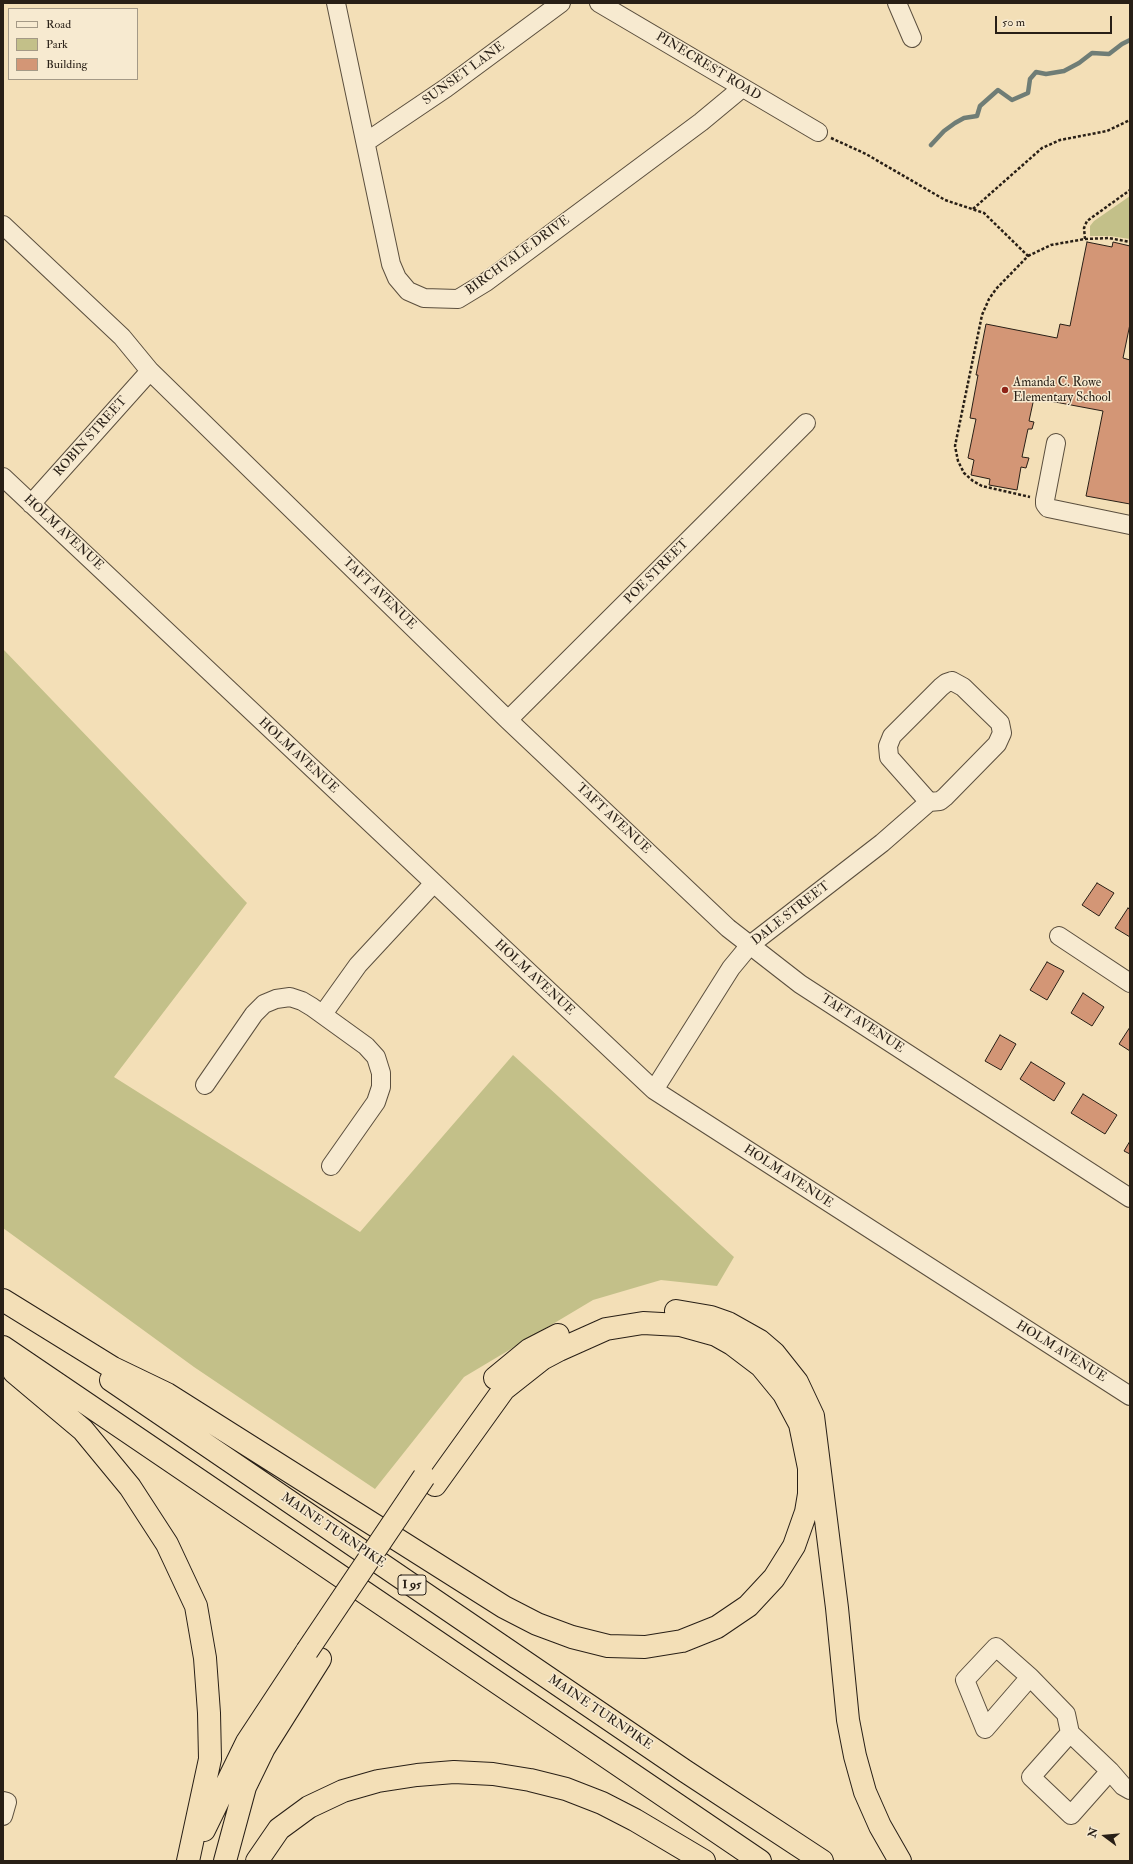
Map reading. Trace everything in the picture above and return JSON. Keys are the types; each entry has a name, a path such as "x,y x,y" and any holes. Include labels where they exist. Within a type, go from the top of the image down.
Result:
{"highway":[{"path":"3,1300 113,1368 167,1394 504,1606 537,1624 572,1637 608,1646 645,1647 682,1641 717,1627 748,1606 774,1578 794,1546 807,1506 809,1494 809,1468 800,1424 784,1394 761,1366 732,1344 716,1335 680,1325 643,1323 618,1326 589,1336 542,1359 504,1389 430,1481"},
{"name":"MAINE TURNPIKE","path":"3,1306 685,1771 822,1861"},
{"path":"192,1861 208,1820 247,1742 313,1655 430,1481 494,1379 529,1350 602,1316 638,1309 656,1309 693,1313 728,1323 760,1341 774,1353 797,1382 812,1416 835,1592 848,1720 855,1756 865,1792 880,1826 900,1861"},
{"path":"4,1348 14,1372 83,1430 130,1487 167,1544 196,1606 205,1658 209,1713 210,1759 188,1861"},
{"name":"I 95","path":"4,1348 760,1861"},
{"path":"226,1861 245,1787 313,1655"},
{"path":"257,1861 279,1829 309,1807 343,1791 378,1781 417,1775 454,1772 493,1774 530,1780 566,1789 602,1803 635,1820 704,1861"}],"street":[{"name":"BIRCHVALE DRIVE","path":"336,3 366,142 387,250 397,278 408,291 424,298 458,299 486,282 688,132 742,88"},
{"name":"SUNSET LANE","path":"366,142 446,88 561,3"},
{"name":"PINECREST ROAD","path":"599,3 818,132"},
{"path":"897,3 912,38"},
{"name":"TAFT AVENUE","path":"3,225 122,338 150,371 508,720 706,908 800,984 1130,1198"},
{"name":"ROBIN STREET","path":"31,504 150,371"},
{"name":"POE STREET","path":"508,720 806,423"},
{"path":"1056,443 1045,500 1045,504 1048,508 1054,511 1130,525"},
{"name":"HOLM AVENUE","path":"3,477 654,1090 1130,1396"},
{"path":"952,681 963,687 1000,723 1002,734 997,744 945,797 940,801 929,802 889,757 888,746 892,736 946,682 952,681"},
{"name":"DALE STREET","path":"654,1090 731,968 750,945 882,843 929,802"},
{"path":"323,1014 358,965 434,884"},
{"path":"1059,936 1130,983"},
{"path":"205,1085 254,1014 264,1004 276,999 290,997 302,1001 323,1014 366,1046 376,1057 381,1073 381,1087 376,1102 330,1166"},
{"path":"1030,1678 1066,1714 1070,1733 1127,1788"},
{"path":"1070,1733 1032,1777 1071,1815 1110,1771"},
{"path":"3,1801 7,1802 3,1816"}],"path":[{"path":"973,210 1042,148 1060,140 1107,131 1130,120"},
{"path":"1125,122 1130,124"},
{"path":"818,132 866,154 945,200 984,213 1028,256"},
{"path":"1085,239 1084,228 1087,220 1130,190"},
{"path":"1045,500 982,486 973,481 964,473 958,461 955,446 982,315 989,299 996,289 1028,256 1051,245 1085,239 1109,238 1130,242"}],"green space":[{"path":"1130,196 1130,239 1110,236 1090,236 1090,226 1094,221"},
{"path":"3,649 247,903 114,1077 360,1232 513,1055 734,1257 717,1286 661,1280 593,1300 464,1377 375,1489 194,1367 3,1228"}],"building":[{"path":"1087,242 1112,247 1113,242 1130,246 1130,324 1123,358 1130,360 1130,504 1086,496 1103,411 1034,398 1029,421 1034,422 1032,429 1028,429 1022,457 1029,458 1026,468 1021,467 1017,490 989,485 990,479 971,475 974,460 968,458 976,419 970,418 978,375 976,375 986,324 1057,338 1060,324 1070,326"},
{"path":"1097,883 1114,893 1099,916 1082,905"},
{"path":"1128,908 1130,910 1130,937 1115,928"},
{"path":"1047,962 1064,971 1047,1000 1030,990"},
{"path":"1083,993 1104,1007 1092,1026 1071,1013"},
{"path":"1130,1027 1130,1051 1119,1044"},
{"path":"1000,1035 1016,1044 1001,1070 985,1061"},
{"path":"1031,1062 1065,1083 1054,1101 1020,1079"},
{"path":"1083,1094 1117,1115 1105,1134 1071,1113"},
{"path":"1130,1141 1130,1154 1124,1151"}],"waterway":[{"path":"931,145 944,131 955,123 964,118 977,116 980,106 998,90 1012,100 1028,93 1030,79 1036,72 1046,74 1064,71 1079,63 1092,53 1109,54 1130,40"}],"place":[{"name":"Amanda C. Rowe Elementary School","path":"1005,390"}]}
